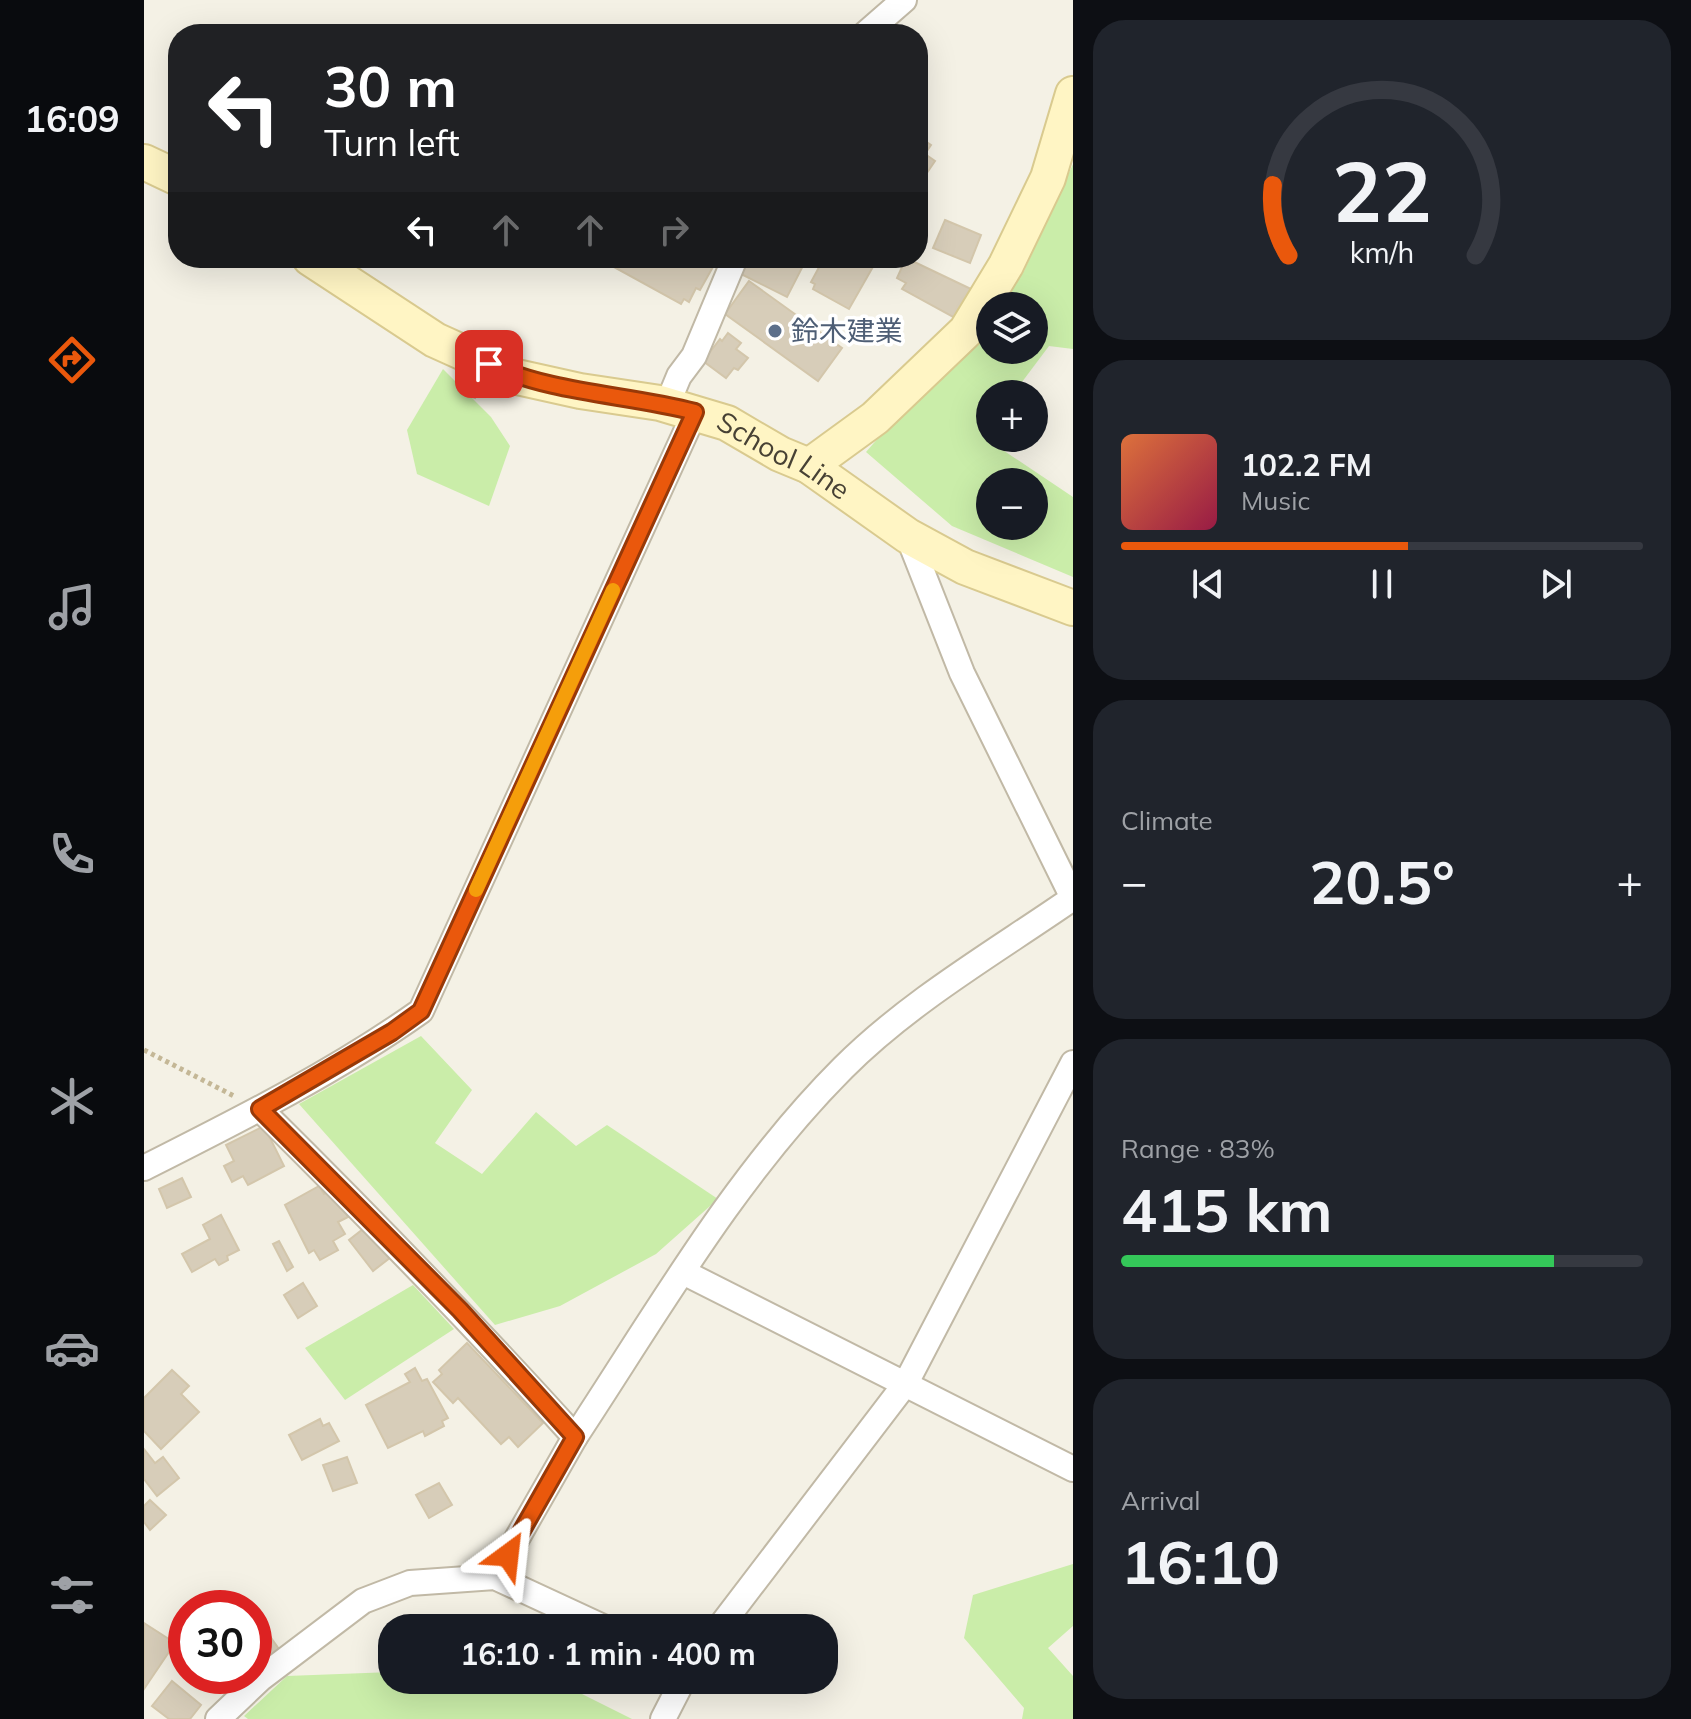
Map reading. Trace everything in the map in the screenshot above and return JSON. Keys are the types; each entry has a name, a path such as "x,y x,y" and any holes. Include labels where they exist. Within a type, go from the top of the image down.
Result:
{"street":[{"path":"876,24 904,0"},
{"path":"809,466 875,418 966,331 1006,265 1048,178 1073,94"},
{"path":"144,162 168,173"},
{"name":"School Line","path":"325,268 435,340 517,377 681,408 727,423 780,454 809,466 908,536 965,567 1073,608"},
{"path":"144,1168 260,1109 392,1032 421,1011 681,408 679,376 694,356 731,268"},
{"path":"495,1577 575,1437 751,1173 843,1068 903,1015 1073,898 962,673 908,536"},
{"path":"730,1614 906,1383 1073,1063"},
{"path":"260,1109 470,1320 575,1437"},
{"path":"683,1272 1073,1469"},
{"path":"218,1719 260,1679 363,1601 410,1583 495,1577 575,1614"},
{"path":"663,1719 676,1694"}],"path":[{"path":"144,1050 260,1109"}],"green space":[{"path":"1073,164 1073,349 1048,347 1048,292 1006,292 1024,271"},
{"path":"976,326 976,364 1036,364 1024,380 976,380 976,452 1006,452 1030,468 976,468 976,536 952,526 866,452"},
{"path":"443,369 491,417 510,446 489,506 417,474 407,430"},
{"path":"1048,480 1073,497 1073,577 985,540 1048,540"},
{"path":"421,1036 472,1090 435,1143 482,1174 536,1112 576,1146 607,1125 718,1199 656,1254 560,1306 495,1325 299,1104"},
{"path":"413,1285 454,1329 345,1400 305,1348"},
{"path":"1073,1564 1073,1626 1048,1648 1073,1676 1073,1719 1022,1719 1024,1708 964,1638 973,1595"},
{"path":"378,1673 378,1694 582,1694 632,1719 248,1719 244,1716 268,1694 272,1694 272,1690 287,1676"}],"building":[{"path":"928,156 935,161 928,171"},
{"path":"945,220 981,235 970,263 933,248"},
{"path":"616,268 712,268 700,290 696,288 689,302 684,299 681,304"},
{"path":"744,268 802,268 787,297 741,274"},
{"path":"819,268 872,268 849,309 813,289 815,284 811,282"},
{"path":"902,268 927,268 973,290 955,318 902,289 906,283 897,278"},
{"path":"749,281 842,348 818,381 725,314"},
{"path":"728,333 741,343 736,349 748,358 726,378 703,361"},
{"path":"469,387 477,390 475,398 466,395"},
{"path":"264,1126 284,1166 248,1185 243,1176 232,1182 224,1166 234,1161 226,1145"},
{"path":"182,1178 191,1197 167,1208 159,1189"},
{"path":"319,1186 324,1194 333,1189 348,1217 338,1222 345,1234 333,1241 338,1250 320,1260 314,1250 309,1253 285,1205"},
{"path":"221,1215 239,1250 219,1265 215,1259 192,1272 182,1254 210,1239 203,1225"},
{"path":"367,1226 391,1257 373,1271 349,1240"},
{"path":"279,1241 293,1267 287,1271 273,1244"},
{"path":"303,1283 317,1306 298,1318 284,1295"},
{"path":"467,1343 543,1423 518,1447 509,1437 501,1444 458,1398 453,1403 433,1382 442,1374 439,1370"},
{"path":"415,1368 422,1381 427,1379 448,1418 442,1421 444,1426 425,1436 423,1431 388,1448 366,1405 410,1382 405,1374"},
{"path":"172,1370 189,1386 181,1394 199,1412 161,1449 144,1431 144,1398"},
{"path":"320,1419 323,1426 329,1423 339,1441 302,1460 289,1435"},
{"path":"144,1449 155,1463 163,1457 179,1478 157,1496 144,1479"},
{"path":"347,1457 357,1483 333,1491 323,1465"},
{"path":"439,1483 452,1505 429,1518 416,1495"},
{"path":"150,1500 166,1515 150,1530 144,1522 144,1506"},
{"path":"144,1623 168,1638 168,1653 144,1689"},
{"path":"272,1639 281,1652 272,1658"},
{"path":"168,1686 168,1694 188,1694 201,1705 190,1719 169,1719 152,1706"}],"slow traffic":[{"path":"476,890 613,590"}],"place":[{"name":"鈴木建業","path":"775,331"}],"route":[{"path":"489,364 517,377 695,412 421,1011 392,1032 260,1109 460,1310 575,1437 508,1555"}]}
